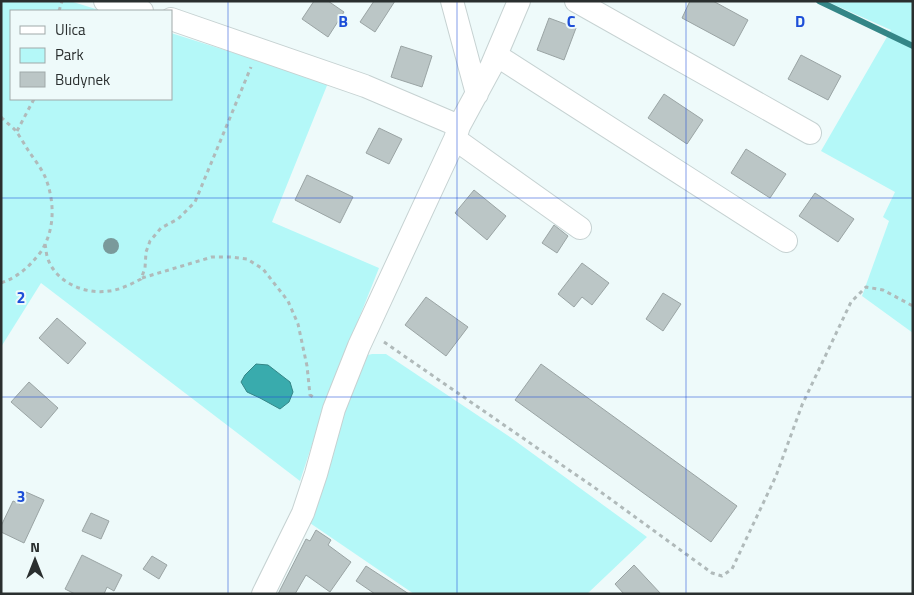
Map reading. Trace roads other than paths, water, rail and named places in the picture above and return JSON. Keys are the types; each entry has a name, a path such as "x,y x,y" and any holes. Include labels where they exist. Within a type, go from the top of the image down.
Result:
{"street":[{"path":"105,1 138,10"},
{"path":"452,1 476,94"},
{"path":"263,594 303,513 334,409 367,331 457,132 496,55 519,1"},
{"path":"576,1 810,133"},
{"path":"172,19 365,86 457,132 580,228"},
{"path":"496,55 786,241"}],"waterway":[{"path":"819,1 913,46"}]}
